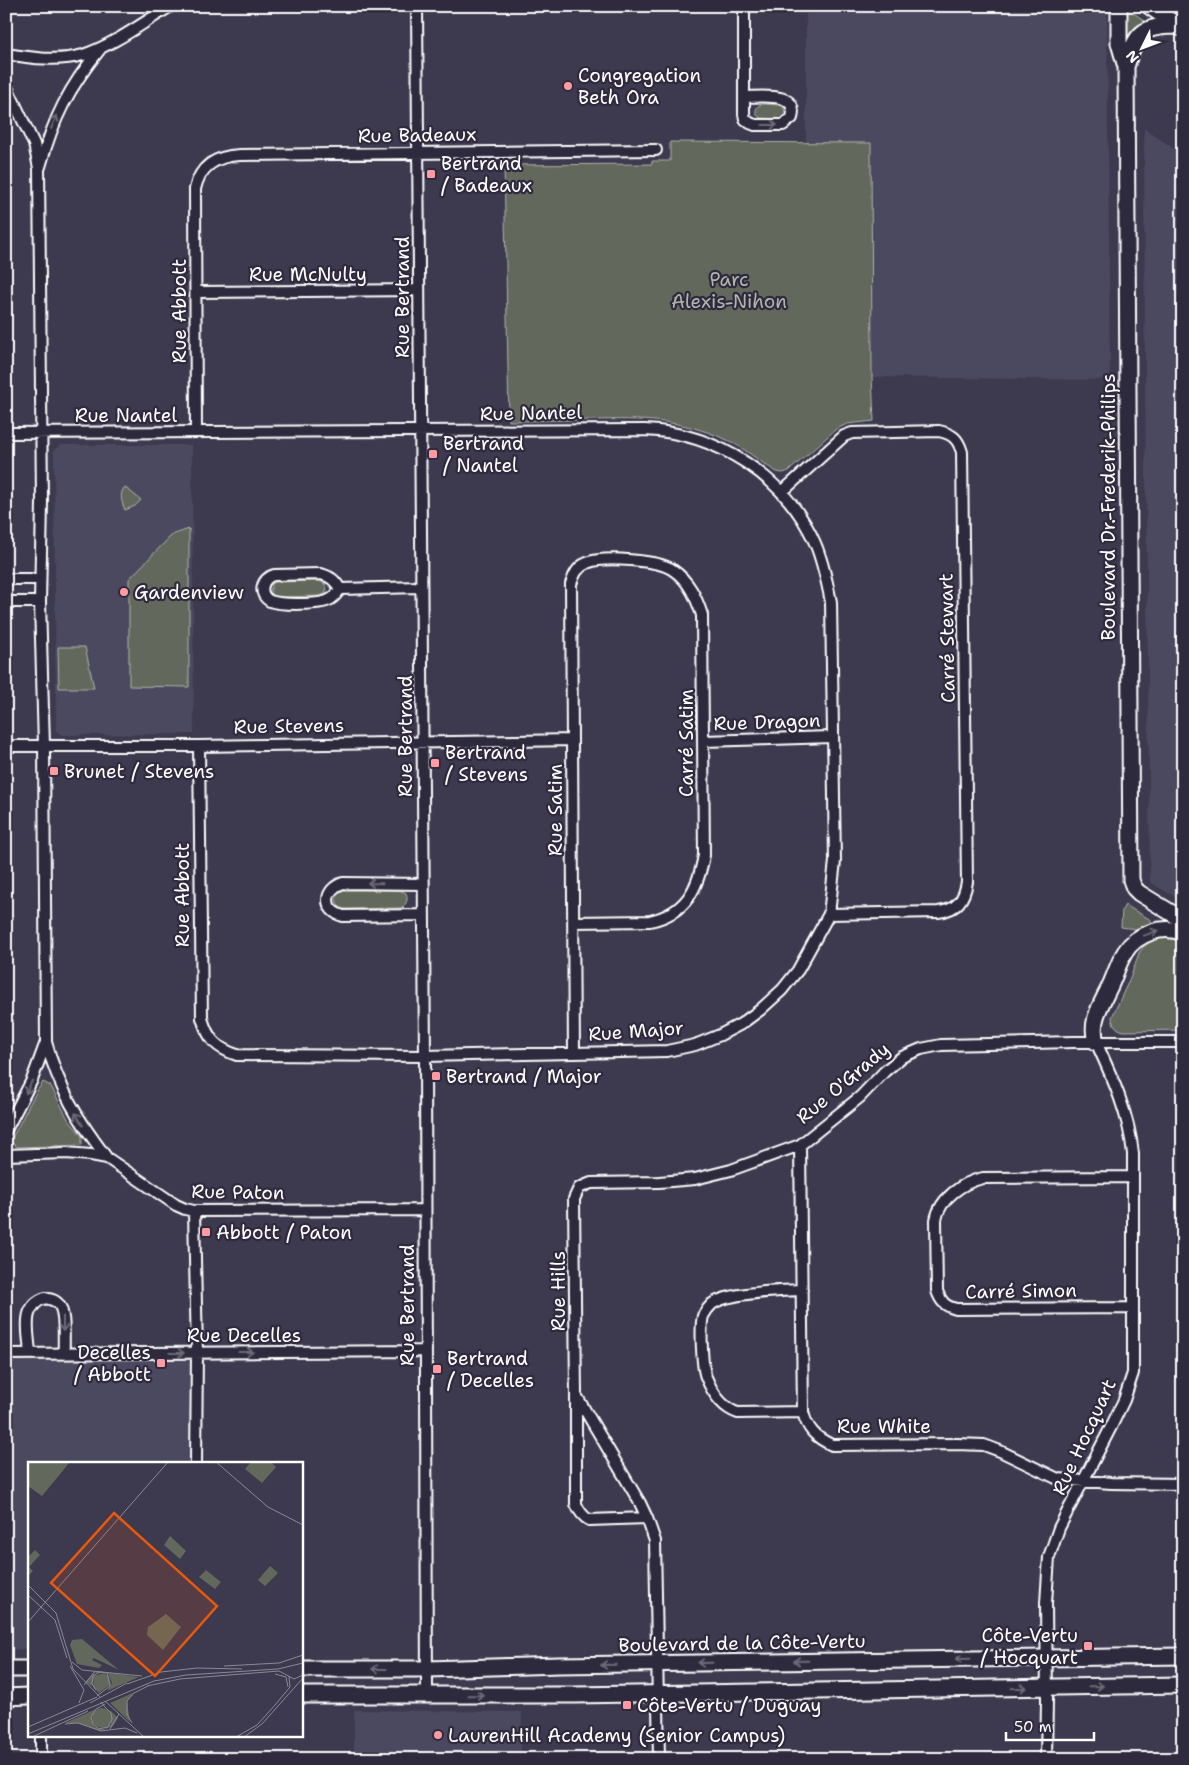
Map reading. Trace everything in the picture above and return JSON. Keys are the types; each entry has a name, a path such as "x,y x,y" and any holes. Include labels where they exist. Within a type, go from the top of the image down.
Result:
{"main road":[{"path":"1118,6 1119,42 1126,66"},
{"path":"1149,6 1181,28"},
{"path":"1126,66 1134,43 1144,31 1152,28 1181,28"},
{"name":"Boulevard Dr.-Frederik-Philips","path":"1126,66 1131,880 1134,888 1139,893 1183,920"},
{"path":"1096,1042 1094,1028 1096,1015 1124,952 1138,940 1154,932 1168,929 1183,933"},
{"name":"Boulevard de la Côte-Vertu","path":"302,1669 428,1669 1183,1656"},
{"path":"6,1669 28,1669"},
{"path":"302,1696 658,1694 1183,1685"},
{"path":"6,1697 28,1696"}],"street":[{"path":"6,54 24,57 60,58 82,55 102,47 170,6"},
{"name":"Rue Bertrand","path":"417,6 425,1056 427,1696"},
{"path":"744,6 744,97 745,119 755,125 783,125 792,118 794,112 792,105 787,100 779,97 744,97"},
{"path":"102,47 74,83 64,100 48,138 40,168 42,432 40,602 44,746 46,1042 54,1070 64,1092 78,1118 108,1158"},
{"path":"6,85 30,136 40,168"},
{"name":"Rue Badeaux","path":"195,189 205,167 211,162 228,155 656,150"},
{"name":"Rue Abbott","path":"195,189 196,432"},
{"name":"Rue McNulty","path":"196,292 419,290"},
{"name":"Carré Stewart","path":"782,492 844,436 852,433 939,430 955,437 960,444 962,452 967,882 965,894 958,904 949,911 829,914"},
{"name":"Rue Nantel","path":"6,433 662,431 695,439 732,454 749,464 782,492 794,507 814,541 822,560 831,602 832,738"},
{"name":"Carré Satim","path":"573,922 650,921 660,919 682,906 691,895 701,877 704,855 702,615 696,596 686,581 673,570 658,563 642,560 596,560 578,568"},
{"name":"Rue Satim","path":"574,1052 571,584 578,568"},
{"path":"340,589 330,576 321,574 269,576 264,581 262,588 264,595 269,600 279,603 323,603 331,600 340,589 421,587"},
{"path":"6,579 40,579"},
{"path":"6,602 40,602"},
{"name":"Rue Dragon","path":"704,742 832,738"},
{"name":"Rue Major","path":"213,1042 224,1051 237,1055 425,1056 667,1051 695,1045 720,1035 741,1024 782,990 809,952 829,914 835,861 832,738"},
{"name":"Rue Stevens","path":"6,746 199,746 572,740"},
{"name":"Rue Abbott","path":"199,746 200,1007 205,1029 213,1042"},
{"path":"423,884 344,883 335,886 329,892 328,900 336,914 343,916 423,915"},
{"path":"6,1130 32,1080 46,1042"},
{"name":"Rue Hocquart","path":"1046,1759 1046,1603 1049,1557 1059,1528 1124,1400 1133,1373 1133,1154 1131,1131 1114,1082 1096,1042"},
{"name":"Rue O'Grady","path":"579,1188 591,1183 659,1182 695,1178 731,1170 800,1145 860,1096 902,1057 921,1049 941,1045 1183,1042"},
{"name":"Rue White","path":"800,1145 802,1412 805,1424 812,1433 832,1445 984,1445 1058,1479 1084,1482 1183,1484"},
{"name":"Rue Paton","path":"6,1155 66,1153 108,1158 176,1206 185,1210 425,1210"},
{"name":"Carré Simon","path":"1132,1177 983,1178 972,1180 941,1205 937,1212 936,1220 938,1291 940,1300 947,1306 956,1309 1132,1308"},
{"name":"Rue Hills","path":"579,1188 574,1199 576,1504 581,1514 589,1520 647,1518"},
{"path":"194,1211 197,1353 196,1462"},
{"path":"802,1290 748,1294 718,1301 706,1311 702,1325 705,1377 721,1402 729,1410 738,1414 802,1412"},
{"path":"30,1354 28,1312 32,1304 45,1298 60,1305 63,1313 64,1354"},
{"name":"Rue Decelles","path":"6,1354 425,1351"},
{"path":"576,1395 640,1503 654,1541 659,1759"},
{"path":"41,1738 41,1759"}],"shaded area":[{"path":"806,6 1107,6 1110,380 872,377 871,143 806,143"},
{"path":"1144,128 1183,155 1183,902 1150,882"},
{"name":"Gardenview","path":"60,445 192,445 194,734 62,735 56,731 54,450"},
{"path":"197,1353 196,1462 28,1462 28,1649 6,1650 6,1354"},
{"name":"LaurenHill Academy (Senior Campus)","path":"354,1710 522,1712 521,1759 354,1759"}],"green space":[{"path":"1128,9 1145,21 1146,24 1126,42 1126,11"},
{"path":"761,104 781,105 784,108 785,115 780,119 760,118 756,114 758,106"},
{"name":"Parc Alexis-Nihon","path":"670,142 871,143 872,377 874,421 847,424 836,429 789,471 777,472 732,442 708,432 676,424 645,420 509,421 504,165 652,164 652,161 670,161"},
{"path":"124,488 141,500 135,506 125,510 121,496"},
{"path":"189,529 189,687 129,686 129,579 172,535"},
{"path":"320,581 325,584 327,589 325,594 320,596 275,597 271,591 272,584 276,582"},
{"path":"58,647 85,647 94,688 59,688"},
{"path":"344,890 399,890 406,893 407,900 399,908 344,909 338,906 336,899 338,893"},
{"path":"1125,905 1151,920 1153,926 1143,930 1121,927 1122,910"},
{"path":"1173,936 1183,940 1183,1030 1124,1031 1117,1028 1112,1017 1131,976 1139,953 1143,947 1156,938"},
{"path":"43,1082 51,1086 68,1119 82,1136 82,1145 17,1147 10,1141"}],"place":[{"name":"Congregation Beth Ora","path":"568,86"},
{"name":"Bertrand / Badeaux","path":"431,174"},
{"name":"Bertrand / Nantel","path":"433,454"},
{"name":"Gardenview","path":"124,592"},
{"name":"Bertrand / Stevens","path":"435,763"},
{"name":"Brunet / Stevens","path":"54,771"},
{"name":"Bertrand / Major","path":"436,1076"},
{"name":"Abbott / Paton","path":"206,1232"},
{"name":"Decelles / Abbott","path":"161,1363"},
{"name":"Bertrand / Decelles","path":"437,1369"},
{"name":"Côte-Vertu / Hocquart","path":"1088,1646"},
{"name":"Côte-Vertu / Duguay","path":"627,1705"},
{"name":"LaurenHill Academy (Senior Campus)","path":"438,1735"}]}
